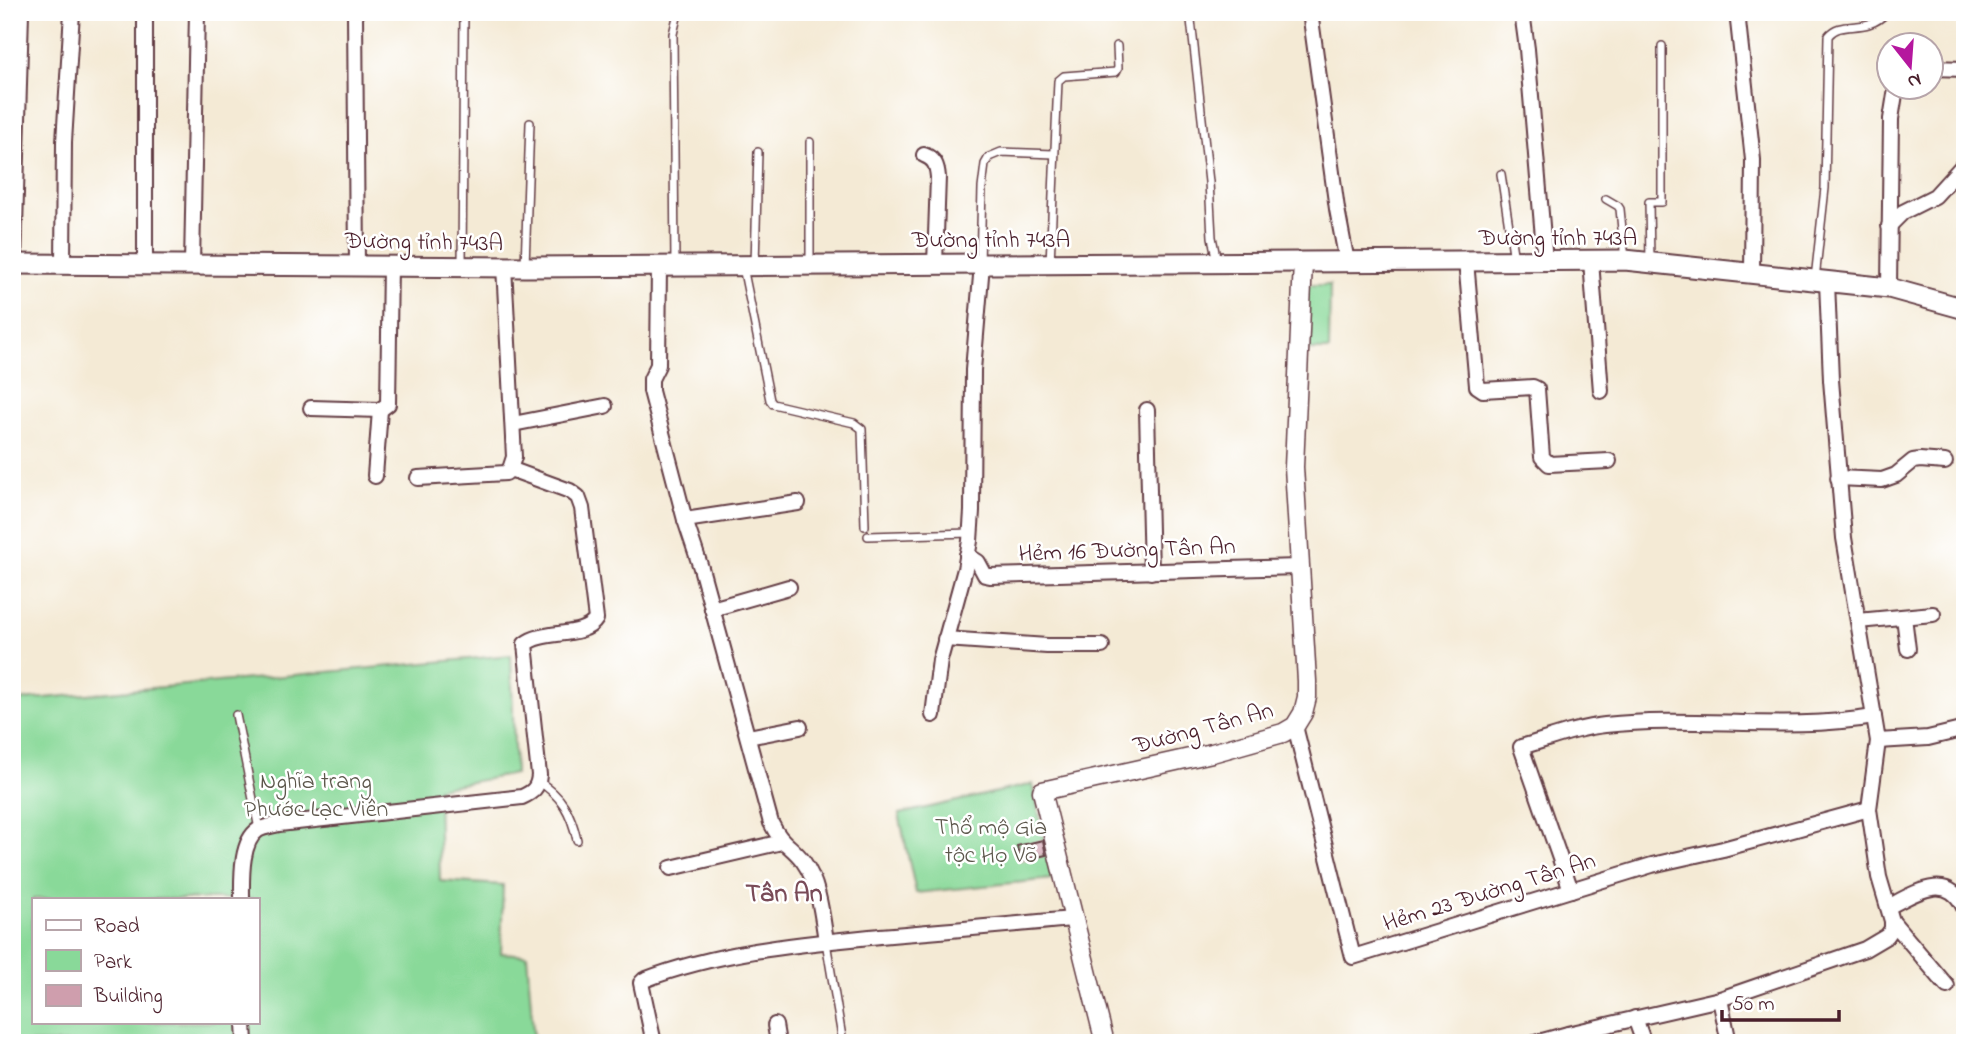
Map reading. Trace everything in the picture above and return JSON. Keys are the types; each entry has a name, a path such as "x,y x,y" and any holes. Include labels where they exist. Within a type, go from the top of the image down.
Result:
{"main road":[{"name":"Đường tỉnh 743A","path":"13,264 525,267 1625,260 1889,288 1965,309"}],"street":[{"path":"13,264 20,12"},
{"path":"63,264 64,142 72,12"},
{"path":"145,12 145,264"},
{"path":"192,264 197,12"},
{"path":"355,12 357,265"},
{"path":"1310,12 1337,209 1347,262"},
{"path":"1521,12 1527,49 1545,261"},
{"path":"1737,12 1753,160 1752,275"},
{"path":"1946,68 1965,69"},
{"path":"1889,288 1893,102"},
{"path":"924,155 932,158 937,167 935,264"},
{"path":"1889,226 1903,212 1934,196 1965,163"},
{"path":"1465,261 1477,386 1483,390 1537,388 1542,457 1545,463 1609,461"},
{"path":"1591,261 1601,391"},
{"name":"Đường Tân An","path":"1105,1043 1042,792 1232,748 1283,733 1295,726 1303,713 1307,697 1294,467 1303,262"},
{"path":"933,715 940,660 971,533 973,370 981,264"},
{"path":"311,408 380,410 388,404 390,265"},
{"path":"418,478 506,473 510,468 514,457 504,266"},
{"path":"667,266 659,365 651,379 652,391 685,520 771,823 782,842 802,859 812,878 826,941"},
{"path":"1535,1043 1569,1038 1635,1018 1720,999 1865,949 1887,936 1892,929 1879,877 1869,809 1878,741 1844,538 1821,281"},
{"path":"513,425 605,406"},
{"path":"375,476 380,410"},
{"path":"1147,410 1151,572"},
{"path":"1838,478 1882,480 1896,475 1913,461 1945,462"},
{"path":"242,898 246,848 250,837 259,829 279,824 531,793 538,781 525,644 539,637 582,629 596,620 582,508 578,497 570,491 510,468"},
{"path":"685,520 798,503"},
{"name":"Hẻm 16 Đường Tân An","path":"967,555 978,562 985,575 990,576 1299,567"},
{"path":"712,609 789,587"},
{"path":"1858,621 1933,614"},
{"path":"1904,617 1908,649"},
{"path":"945,639 1047,646 1102,646"},
{"path":"1571,890 1521,747 1584,728 1604,725 1796,725 1874,717"},
{"name":"Hẻm 23 Đường Tân An","path":"1295,726 1353,957 1651,865 1723,849 1869,809"},
{"path":"748,737 800,727"},
{"path":"1878,741 1928,738 1965,729"},
{"path":"671,869 782,842"},
{"path":"1888,907 1914,893 1941,886 1952,890 1965,910"},
{"path":"654,1043 641,983 644,979 673,968 726,955 826,941 1072,919"},
{"path":"1892,921 1947,986"},
{"path":"1720,999 1729,1043"},
{"path":"1635,1018 1644,1043"},
{"path":"244,1024 245,1043"},
{"path":"775,1025 779,1043"}],"lane":[{"path":"667,266 673,34 681,12"},
{"path":"1821,281 1828,36 1838,27 1867,26 1880,20 1887,12"},
{"path":"462,266 464,13"},
{"path":"1191,20 1209,182 1212,237 1218,263"},
{"path":"1049,264 1058,81 1064,76 1115,72 1118,68 1117,46"},
{"path":"1650,262 1649,202 1662,202 1662,46"},
{"path":"525,267 530,123"},
{"path":"810,142 810,265"},
{"path":"758,152 749,265 769,400 773,404 853,423 862,429 864,526"},
{"path":"981,264 985,164 989,158 1001,152 1054,154"},
{"path":"1501,174 1514,261"},
{"path":"1606,199 1620,209 1625,260"},
{"path":"869,536 971,533"},
{"path":"236,715 259,829"},
{"path":"538,781 551,789 570,812 577,840"},
{"path":"826,941 843,1043"}],"green space":[{"path":"1307,285 1330,285 1329,350 1307,350"},
{"name":"Nghĩa trang Phước Lạc Viên","path":"511,655 515,774 438,788 440,881 503,885 501,953 527,955 534,1043 12,1043 12,701"},
{"name":"Thổ mộ Gia tộc Họ Võ","path":"1033,784 1052,879 916,893 899,814"}],"building":[{"path":"1043,840 1046,855 1020,861 1017,846"}],"district":[{"name":"Tân An","path":"784,892"}]}
